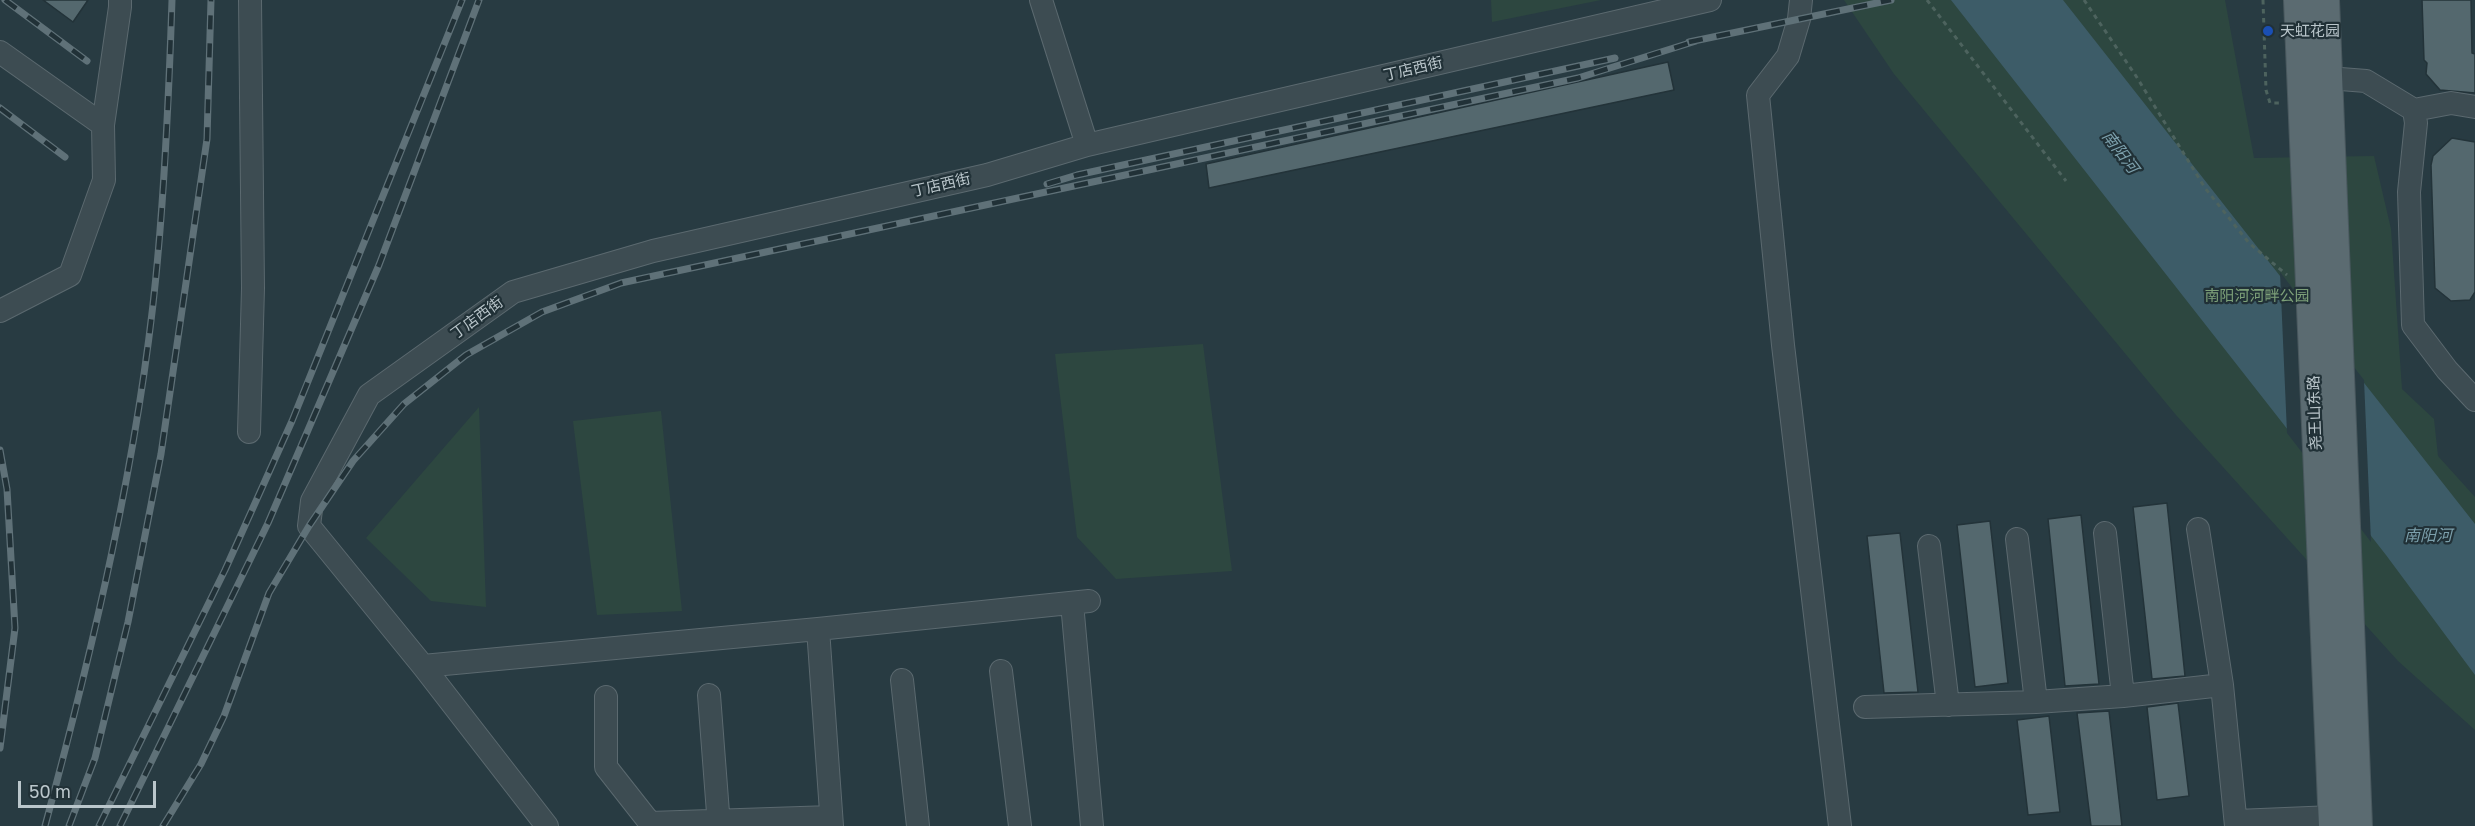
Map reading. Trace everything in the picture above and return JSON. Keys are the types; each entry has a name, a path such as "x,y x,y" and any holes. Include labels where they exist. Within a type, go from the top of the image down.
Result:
{"main road":[{"name":"尧王山东路","path":"2298,0 2312,114 2342,813"},
{"name":"尧王山东路","path":"2312,114 2328,78 2325,0"}],"street":[{"path":"0,311 70,275 104,180 103,125 120,0"},
{"path":"249,432 253,288 250,0"},
{"path":"1041,0 1087,145"},
{"name":"丁店西街","path":"547,826 423,666 309,526 312,501 369,395 513,292 653,251 987,175 1087,145 1710,0"},
{"path":"1801,0 1799,19 1788,56 1758,95 1783,345 1840,826"},
{"path":"0,52 103,125"},
{"path":"2328,78 2366,81 2414,110 2451,103 2475,107"},
{"path":"2414,110 2416,123 2409,192 2413,326 2447,370 2475,400"},
{"path":"2198,529 2222,685 2236,824 2269,823 2342,813"},
{"path":"2105,533 2123,696"},
{"path":"2017,538 2036,702"},
{"path":"1929,546 1948,705"},
{"path":"423,666 1080,602 1092,826"},
{"path":"606,697 606,767 650,823 832,822 818,629"},
{"path":"1001,671 1020,826"},
{"path":"902,680 918,826"},
{"path":"1865,707 2036,702 2123,696 2222,685"},
{"path":"709,695 719,823"}],"path":[{"path":"1927,0 2066,181"},
{"path":"2084,0 2136,76 2205,188 2249,243 2288,276"},
{"path":"2262,0 2266,90 2270,103 2312,114"}],"green space":[{"path":"1491,0 1601,0 1492,22"},
{"name":"南阳河河畔公园","path":"1844,0 2225,0 2254,158 2374,156 2391,229 2402,389 2434,419 2438,456 2475,497 2475,730 2398,661 2176,415 1894,74"},
{"path":"1203,344 1232,571 1116,579 1077,537 1055,354"},
{"path":"479,407 486,607 431,601 366,538"},
{"path":"661,411 682,611 597,615 573,421"}],"water":[{"name":"南阳河","path":"1951,0 2063,0 2475,524 2475,675 2386,555"}],"pier":[{"path":"2280,272 2364,380 2371,542 2287,433"}],"building":[{"path":"43,0 88,0 73,22"},
{"path":"2422,0 2471,0 2475,93 2440,90 2426,74"},
{"path":"1668,62 1674,90 1209,188 1206,164"},
{"path":"2452,138 2475,142 2475,292 2470,300 2451,301 2435,288 2431,165 2433,156"},
{"path":"2167,503 2185,676 2152,679 2133,507"},
{"path":"2081,515 2099,684 2065,686 2048,519"},
{"path":"1990,521 2008,683 1975,687 1957,525"},
{"path":"1900,533 1918,692 1884,693 1867,536"},
{"path":"2178,703 2189,796 2157,800 2147,707"},
{"path":"2109,711 2122,826 2091,826 2077,713"},
{"path":"2049,716 2060,812 2028,815 2017,720"}],"railway":[{"path":"5,0 87,61"},
{"path":"45,826 80,691 112,553 138,414 159,242 172,0"},
{"path":"69,826 95,758 128,622 161,454 207,139 211,0"},
{"path":"99,826 225,570 292,421 462,0"},
{"path":"120,826 268,523 379,265 479,0"},
{"path":"1689,42 1891,0"},
{"path":"163,826 201,764 224,716 269,593 309,526 353,461 404,404 466,355 542,312 621,283 1578,78 1696,41"},
{"path":"1047,184 1077,175 1615,58"},
{"path":"0,108 65,157"},
{"path":"0,450 7,489 15,628 0,748"}],"place":[{"name":"天虹花园","path":"2268,31"}]}
